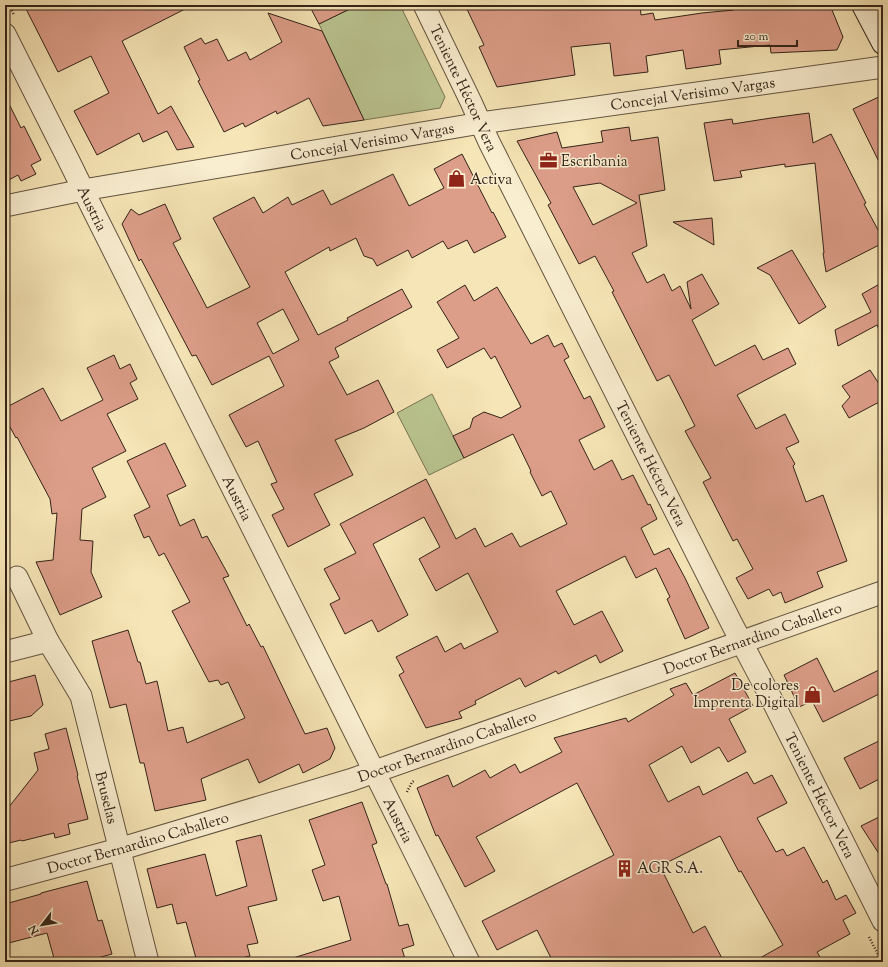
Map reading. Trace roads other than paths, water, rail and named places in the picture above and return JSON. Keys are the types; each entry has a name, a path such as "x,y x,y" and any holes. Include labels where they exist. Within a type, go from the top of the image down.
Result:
{"street":[{"name":"Teniente Héctor Vera","path":"424,5 493,149 771,698 875,927"},
{"path":"863,5 883,43"},
{"name":"Austria","path":"10,27 84,190 469,962"},
{"name":"Concejal Verisimo Vargas","path":"5,206 84,190 481,123 883,67"},
{"name":"Bruselas","path":"17,577 48,641 81,696 148,962"},
{"name":"Doctor Bernardino Caballero","path":"5,880 120,849 351,780 883,592"},
{"path":"5,652 48,641"}],"place":[{"name":"Escribania","path":"548,161"},
{"name":"Activa","path":"457,179"},
{"name":"De colores Imprenta Digital","path":"812,694"},
{"name":"AGR S.A.","path":"624,868"}]}
